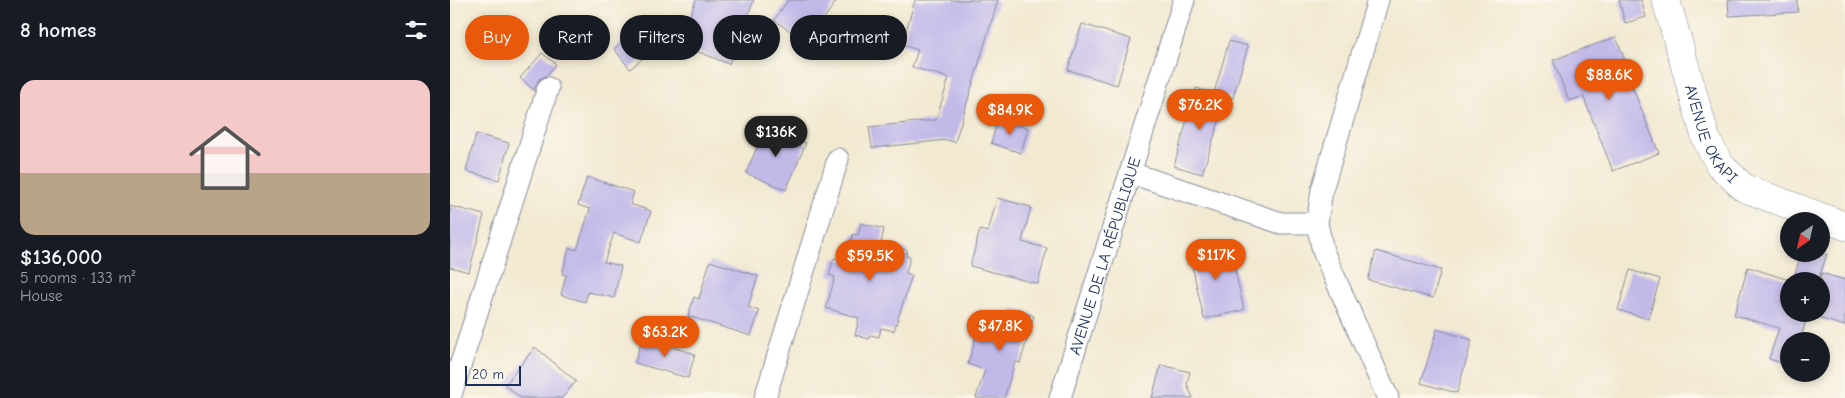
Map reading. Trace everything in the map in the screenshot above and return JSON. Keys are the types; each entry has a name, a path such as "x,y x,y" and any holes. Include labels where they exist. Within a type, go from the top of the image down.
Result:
{"street":[{"name":"AVENUE DE LA RÉPUBLIQUE","path":"1060,398 1184,0"},
{"path":"1378,0 1322,190 1317,223 1323,250 1388,398"},
{"name":"AVENUE OKAPI","path":"1666,0 1706,139 1720,165 1744,188 1845,226"},
{"path":"450,398 548,88"},
{"path":"765,398 838,159"},
{"path":"1131,173 1281,223 1317,223"}],"building":[{"path":"696,0 754,0 748,15 713,15 713,58 703,54 703,15 690,15"},
{"path":"788,0 837,0 827,15 790,15 790,31 780,24 780,15 778,15"},
{"path":"915,0 998,0 955,142 947,140 872,148 869,127 936,120 949,78 912,67 918,50 907,47 907,28"},
{"path":"1619,0 1641,0 1646,17 1625,23"},
{"path":"1728,0 1797,0 1798,12 1729,16"},
{"path":"1082,24 1131,39 1117,85 1068,70"},
{"path":"1616,37 1632,78 1629,79 1659,153 1613,171 1583,96 1569,101 1553,60"},
{"path":"1229,41 1248,46 1233,98 1214,93"},
{"path":"620,44 620,56 614,49"},
{"path":"539,56 539,60 551,60 556,64 546,76 539,79 534,90 520,78"},
{"path":"623,60 641,60 630,69"},
{"path":"719,60 731,60 729,64"},
{"path":"1196,88 1227,97 1202,174 1174,166"},
{"path":"998,119 1028,128 1021,153 991,143"},
{"path":"766,126 806,143 786,190 746,173"},
{"path":"476,134 509,143 499,180 466,171"},
{"path":"587,177 634,192 630,204 651,211 641,242 614,233 604,262 621,266 614,298 588,292 585,302 561,295 566,275 562,274 569,248 577,250 590,209 578,205"},
{"path":"997,198 1031,207 1022,242 1047,248 1038,284 970,266 980,230 988,232"},
{"path":"450,206 484,215 469,272 450,267"},
{"path":"861,223 884,229 881,243 907,250 906,256 910,257 906,273 912,275 894,331 881,328 879,337 871,335 869,339 855,335 859,318 826,308 835,277 829,275 834,258 845,261 853,234 858,235"},
{"path":"1229,243 1244,310 1204,319 1189,252"},
{"path":"1376,251 1441,270 1433,298 1368,280"},
{"path":"710,261 758,276 748,307 759,311 751,336 688,316 694,297 699,299"},
{"path":"1799,262 1824,262 1821,272 1796,272"},
{"path":"1748,267 1780,277 1780,322 1806,322 1803,332 1780,332 1780,362 1769,359 1779,328 1734,315"},
{"path":"1630,270 1660,279 1648,319 1618,310"},
{"path":"1830,276 1845,280 1845,326 1830,322"},
{"path":"1012,309 1034,316 1020,363 1015,362 1004,398 976,398 985,370 968,364 982,317 1008,324"},
{"path":"1437,329 1472,340 1457,393 1421,383"},
{"path":"642,338 695,354 688,378 635,363"},
{"path":"535,347 576,381 562,398 521,398 505,385"},
{"path":"1161,365 1190,372 1187,384 1193,398 1152,398"}]}
